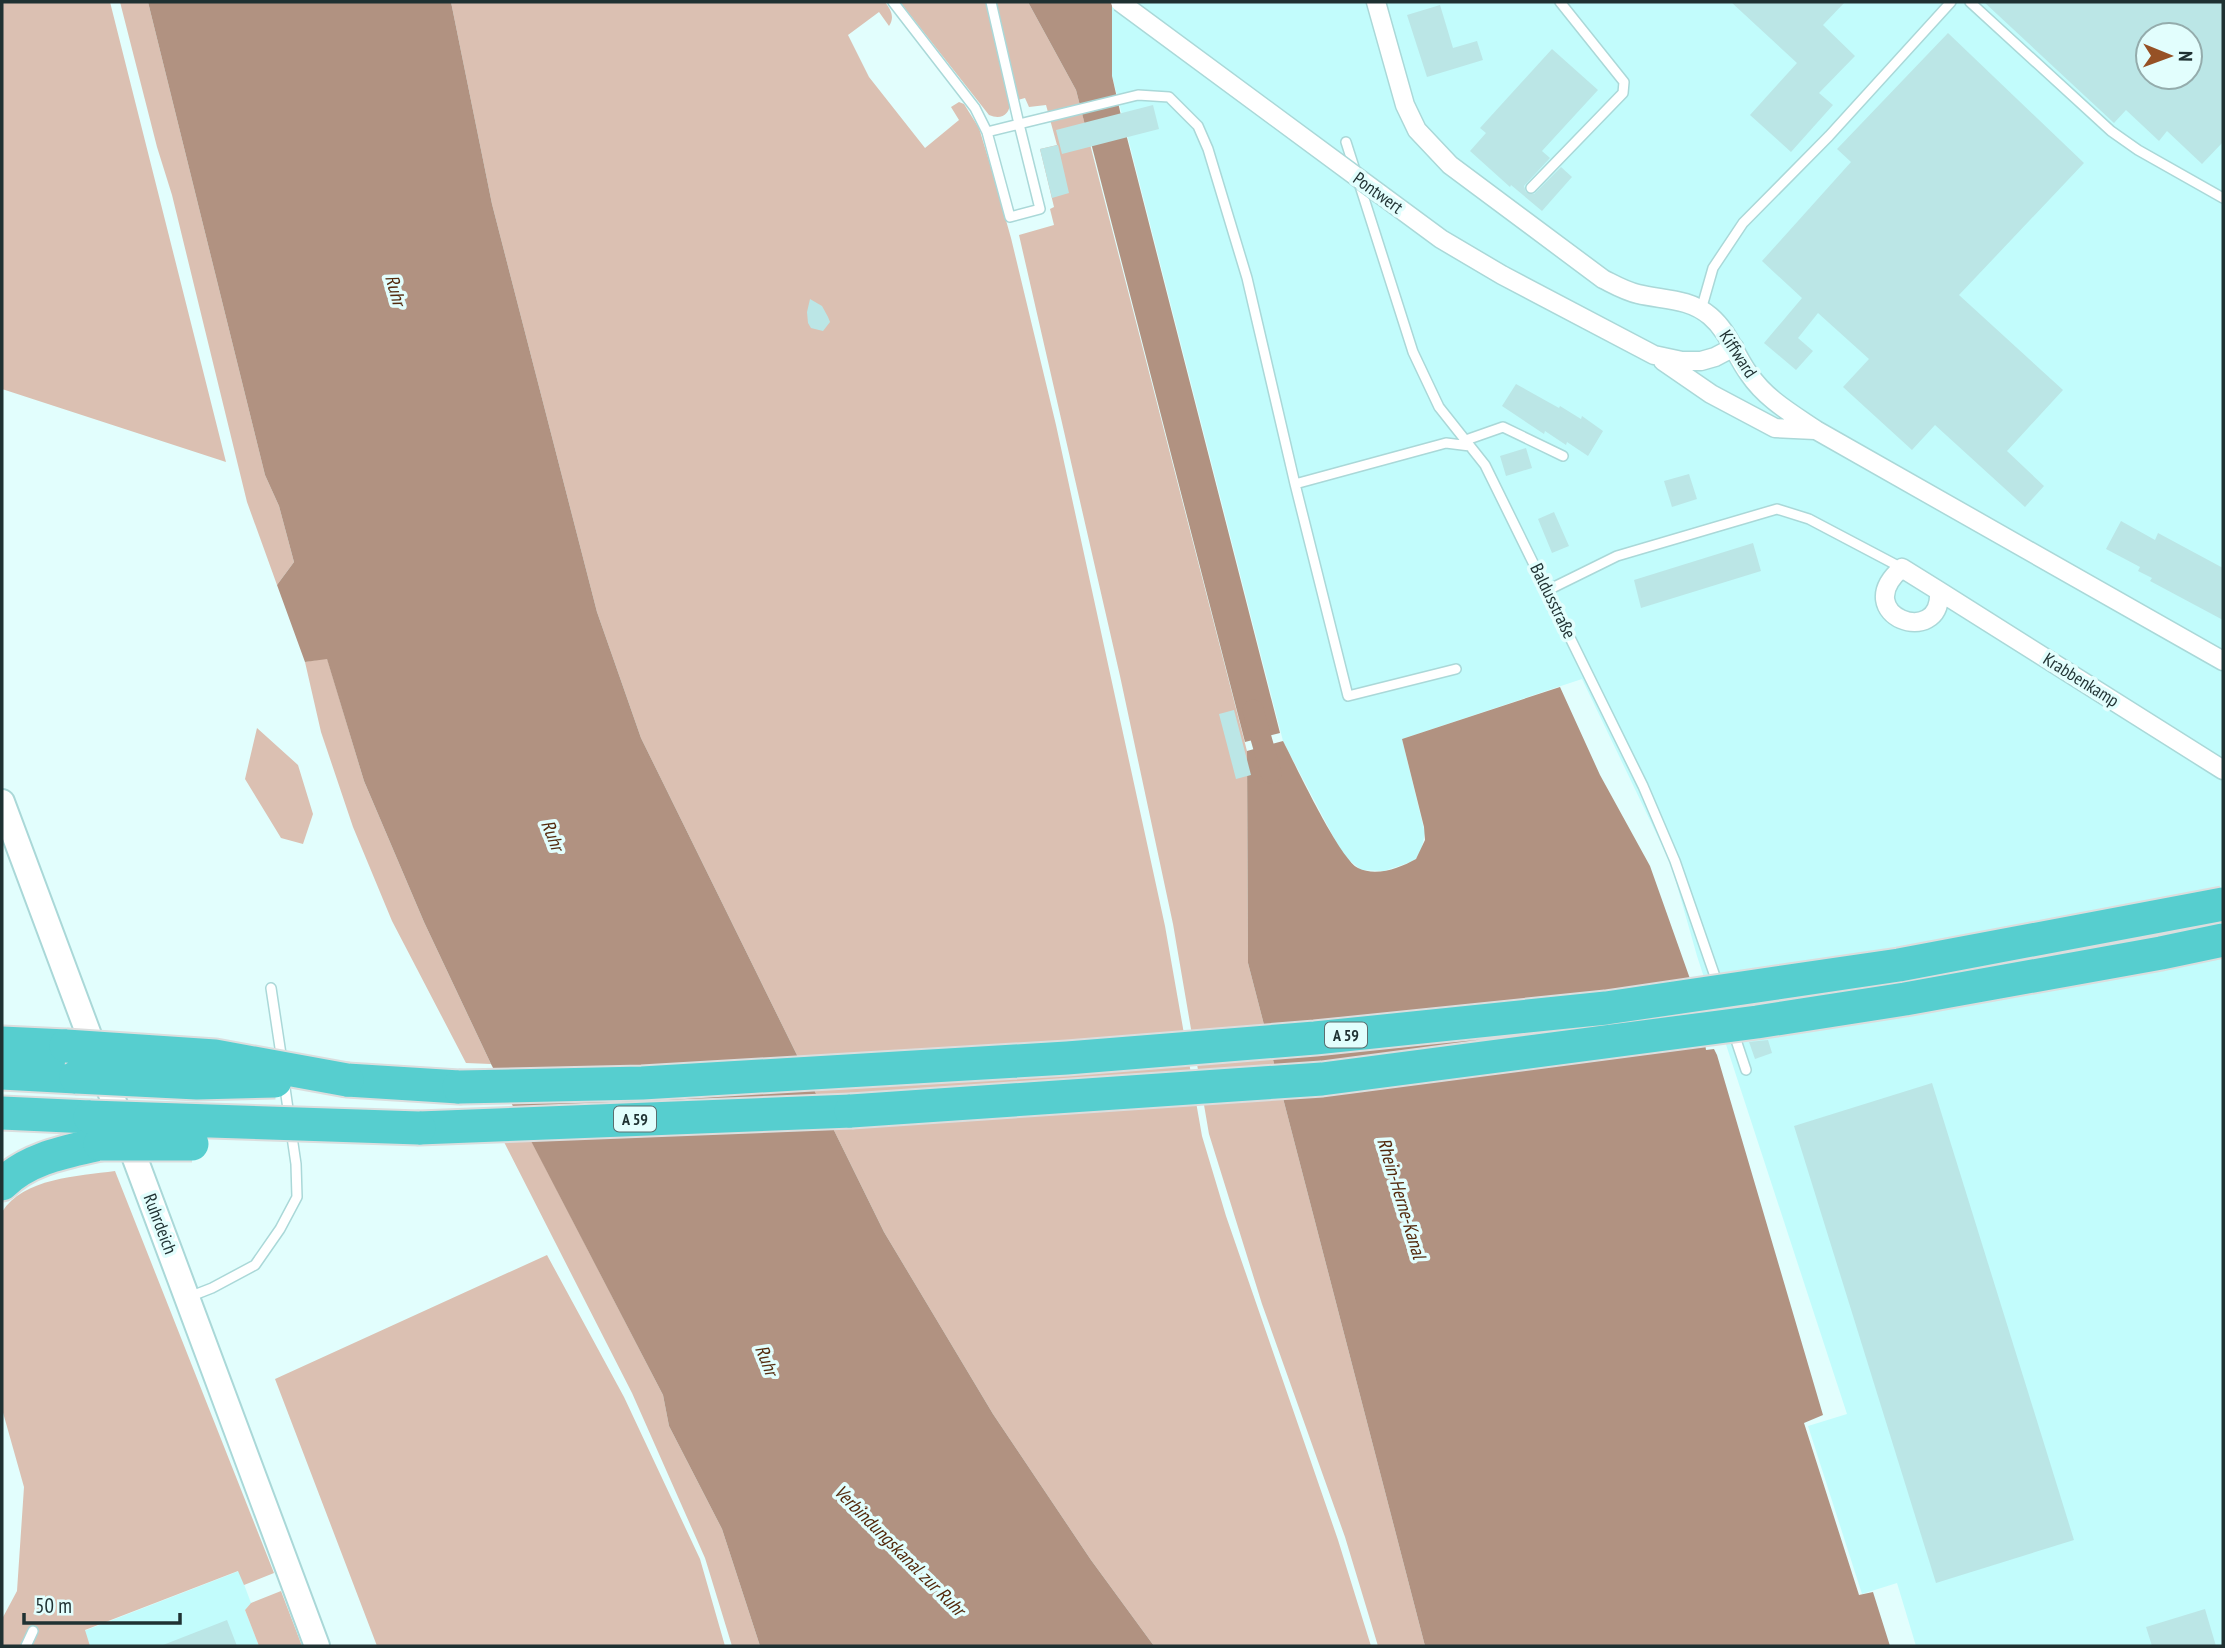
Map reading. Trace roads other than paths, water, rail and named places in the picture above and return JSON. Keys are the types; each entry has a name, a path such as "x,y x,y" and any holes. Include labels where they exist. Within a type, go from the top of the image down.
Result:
{"highway":[{"name":"A 59","path":"71,1061 215,1056 347,1080 459,1087 642,1083 1067,1058 1315,1038 1605,1009 1899,965 2223,904"},
{"name":"A 59","path":"2,1114 95,1131 287,1125 419,1128 851,1111 1322,1079 1757,1022 1905,999 2223,940"},
{"path":"2,1043 71,1061"},
{"path":"2,1073 71,1061"},
{"path":"2,1184 25,1167 95,1131"}],"main road":[{"name":"Ruhrdeich","path":"2,802 317,1646"}],"street":[{"name":"Pontwert","path":"1120,2 1441,239 1654,355 1711,394 1775,428 1816,430"},
{"name":"Kiffward","path":"1376,2 1405,105 1417,130 1450,165 1603,279 1622,289 1689,303 1709,315 1725,331 1748,373 1764,393 1816,430 2223,661"},
{"name":"Pontwert","path":"1654,355 1682,361 1701,360 1734,347"},
{"name":"Krabbenkamp","path":"1902,568 2223,770"},
{"path":"1902,568 1888,583 1885,592 1886,602 1898,619 1907,622 1925,620 1937,608 1939,590"}],"lane":[{"path":"893,2 975,108 987,132 1010,217 1040,209 991,2"},
{"path":"1531,188 1623,93 1625,82 1560,2"},
{"path":"1701,310 1713,268 1743,223 1829,136 1951,2"},
{"path":"1970,2 2111,131 2138,150 2223,198"},
{"path":"987,132 1138,95 1169,97 1198,126 1209,149 1247,278 1348,696 1456,669"},
{"name":"Baldusstraße","path":"1346,142 1413,352 1440,407 1485,465 1643,786 1675,861 1725,1005"},
{"path":"1295,484 1446,443 1468,443 1503,427 1563,456"},
{"path":"1548,590 1617,556 1777,509 1809,519 1902,568"},
{"path":"188,1297 212,1288 255,1265 280,1229 297,1197 296,1164 271,988"},
{"path":"1729,1018 1746,1070"},
{"path":"26,1646 33,1631"}],"water":[{"path":"148,2 451,2 492,204 597,612 641,738 884,1232 993,1414 1091,1560 1154,1646 760,1646 722,1529 669,1426 663,1395 491,1064 424,922 364,781 327,659 305,662 277,585 294,562 279,506 265,475"},
{"path":"1028,2 1112,2 1112,76 1122,120 1086,129 1076,90"},
{"path":"1125,130 1280,733 1245,742 1090,139"},
{"name":"Rhein-Herne-Kanal","path":"1560,687 1600,775 1650,866 1700,1007 1706,1050 1714,1049 1717,1055 1823,1415 1804,1423 1859,1595 1873,1592 1890,1646 1425,1646 1248,963 1247,751 1283,741 1329,830 1350,861 1365,871 1388,870 1416,859 1425,840 1402,739"}],"waterway":[{"path":"1253,710 1271,773"}],"water label":[{"name":"Ruhr","path":"396,290"},
{"name":"Ruhr","path":"553,835"},
{"name":"Ruhr","path":"767,1360"},
{"name":"Verbindungskanal zur Ruhr","path":"900,1550"}]}
